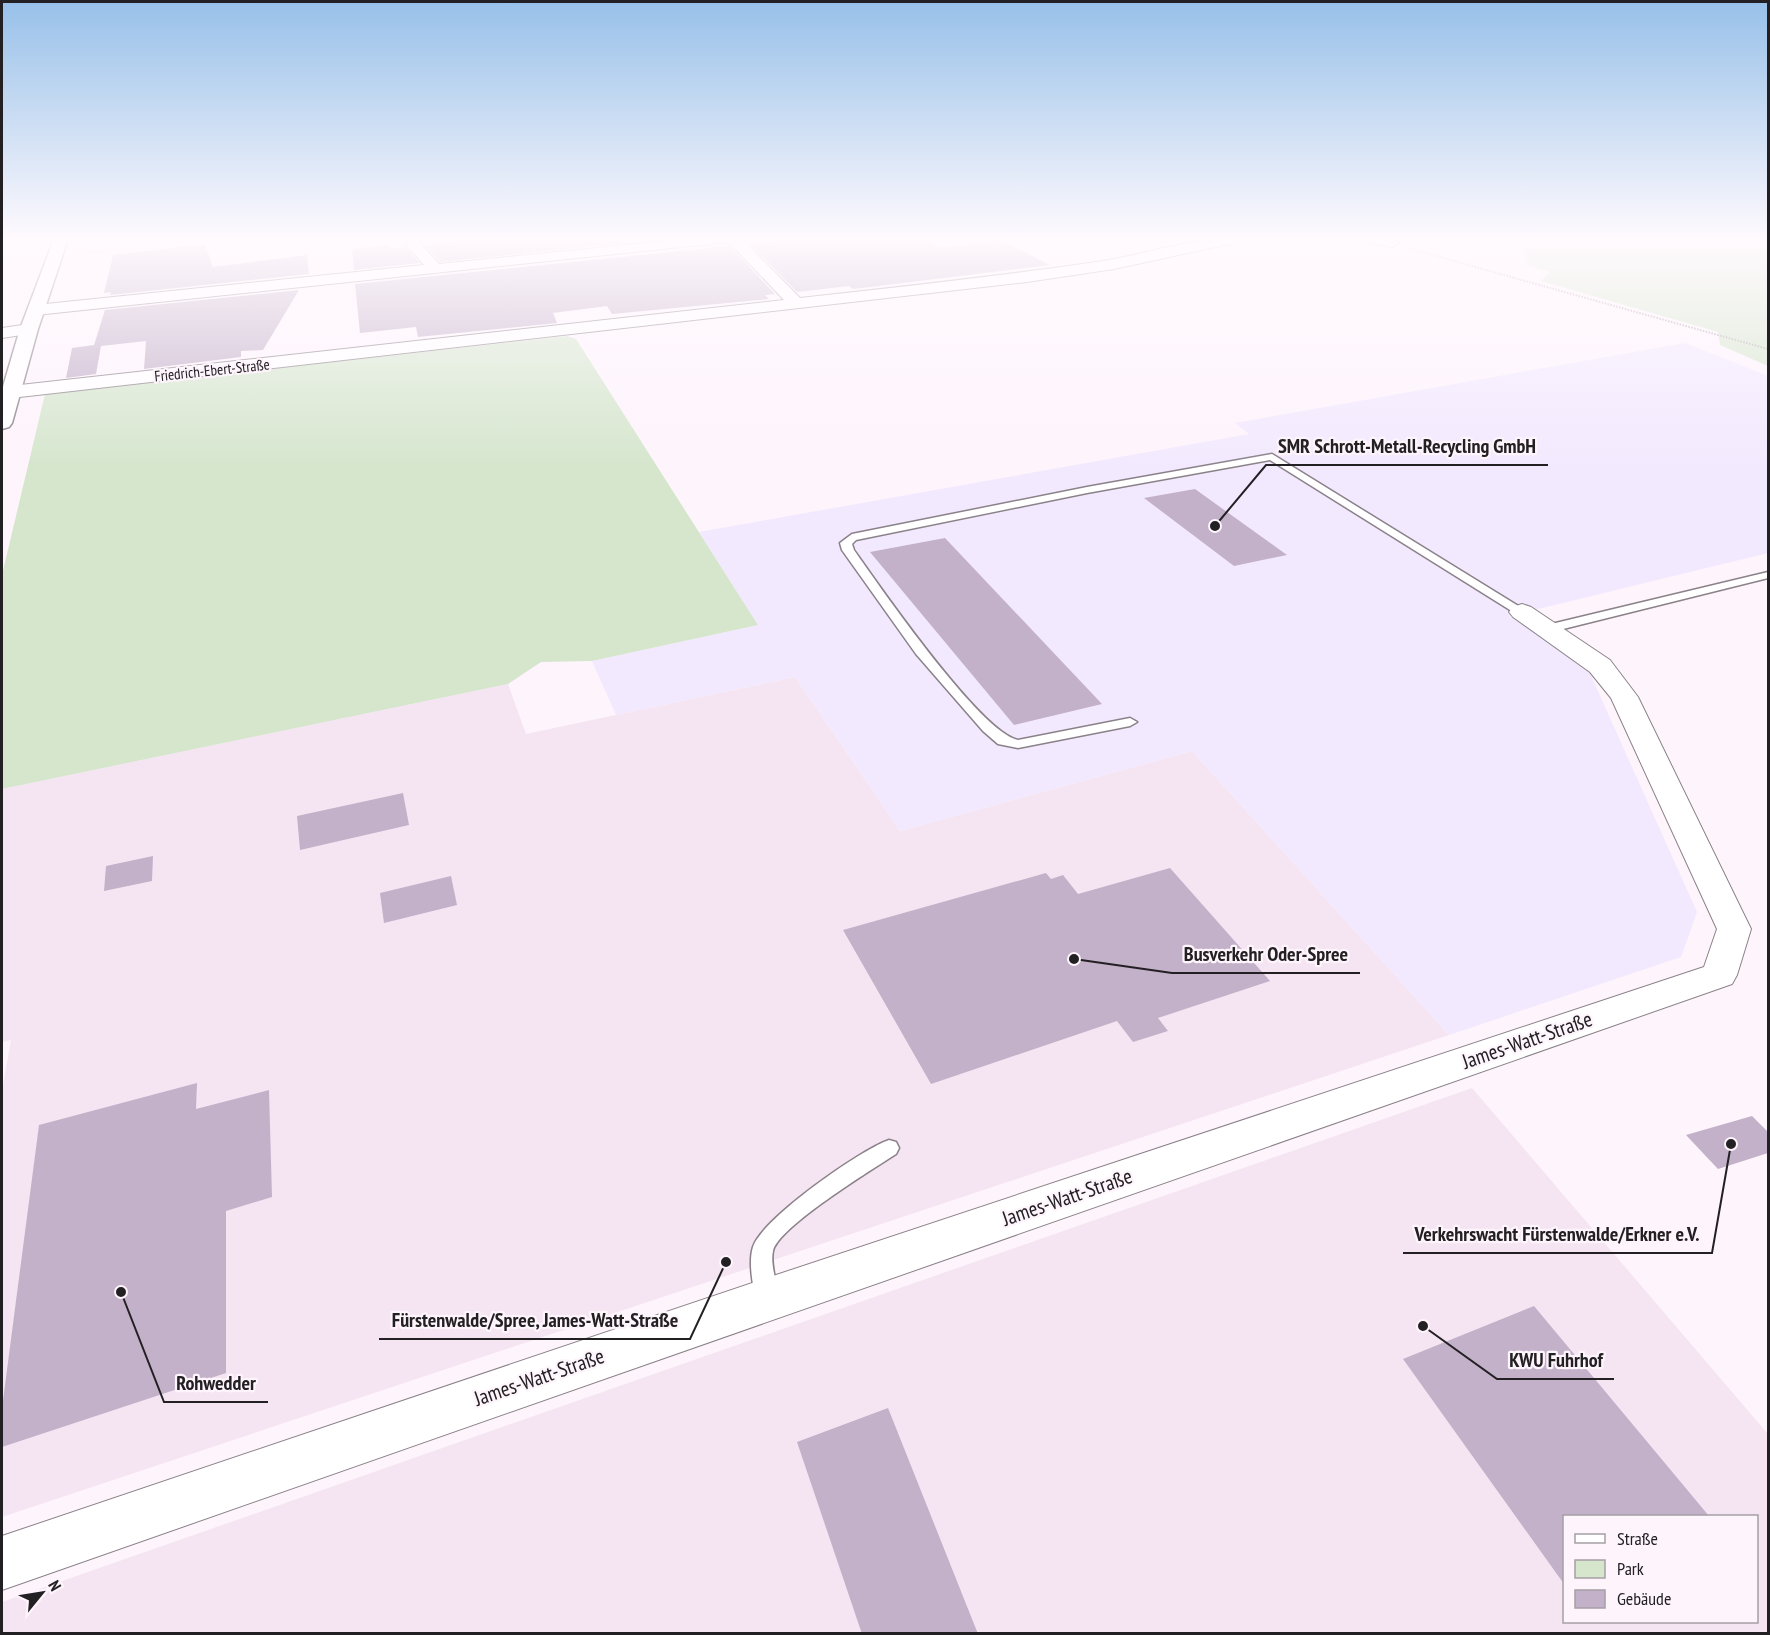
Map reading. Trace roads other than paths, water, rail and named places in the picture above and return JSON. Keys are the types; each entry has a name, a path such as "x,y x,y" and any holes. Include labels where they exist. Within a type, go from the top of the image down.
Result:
{"street":[{"path":"2,423 34,315"},
{"name":"Friedrich-Ebert-Straße","path":"11,393 689,315"},
{"path":"2,333 29,329"},
{"name":"James-Watt-Straße","path":"2,1563 767,1299 1719,975 1734,929 1624,697 1600,666 1535,621"}],"lane":[{"path":"1130,722 1018,744 1003,741 988,728 920,651 848,550 846,543 852,537 914,523 1272,457 1535,621 1768,575"},
{"path":"767,1299 763,1248 772,1232 889,1148"}],"place":[{"name":"SMR Schrott-Metall-Recycling GmbH","path":"1215,526"},
{"name":"Busverkehr Oder-Spree","path":"1074,959"},
{"name":"Verkehrswacht Fürstenwalde/Erkner e.V.","path":"1731,1144"},
{"name":"Fürstenwalde/Spree, James-Watt-Straße","path":"726,1262"},
{"name":"Rohwedder","path":"121,1292"},
{"name":"KWU Fuhrhof","path":"1423,1326"}]}
